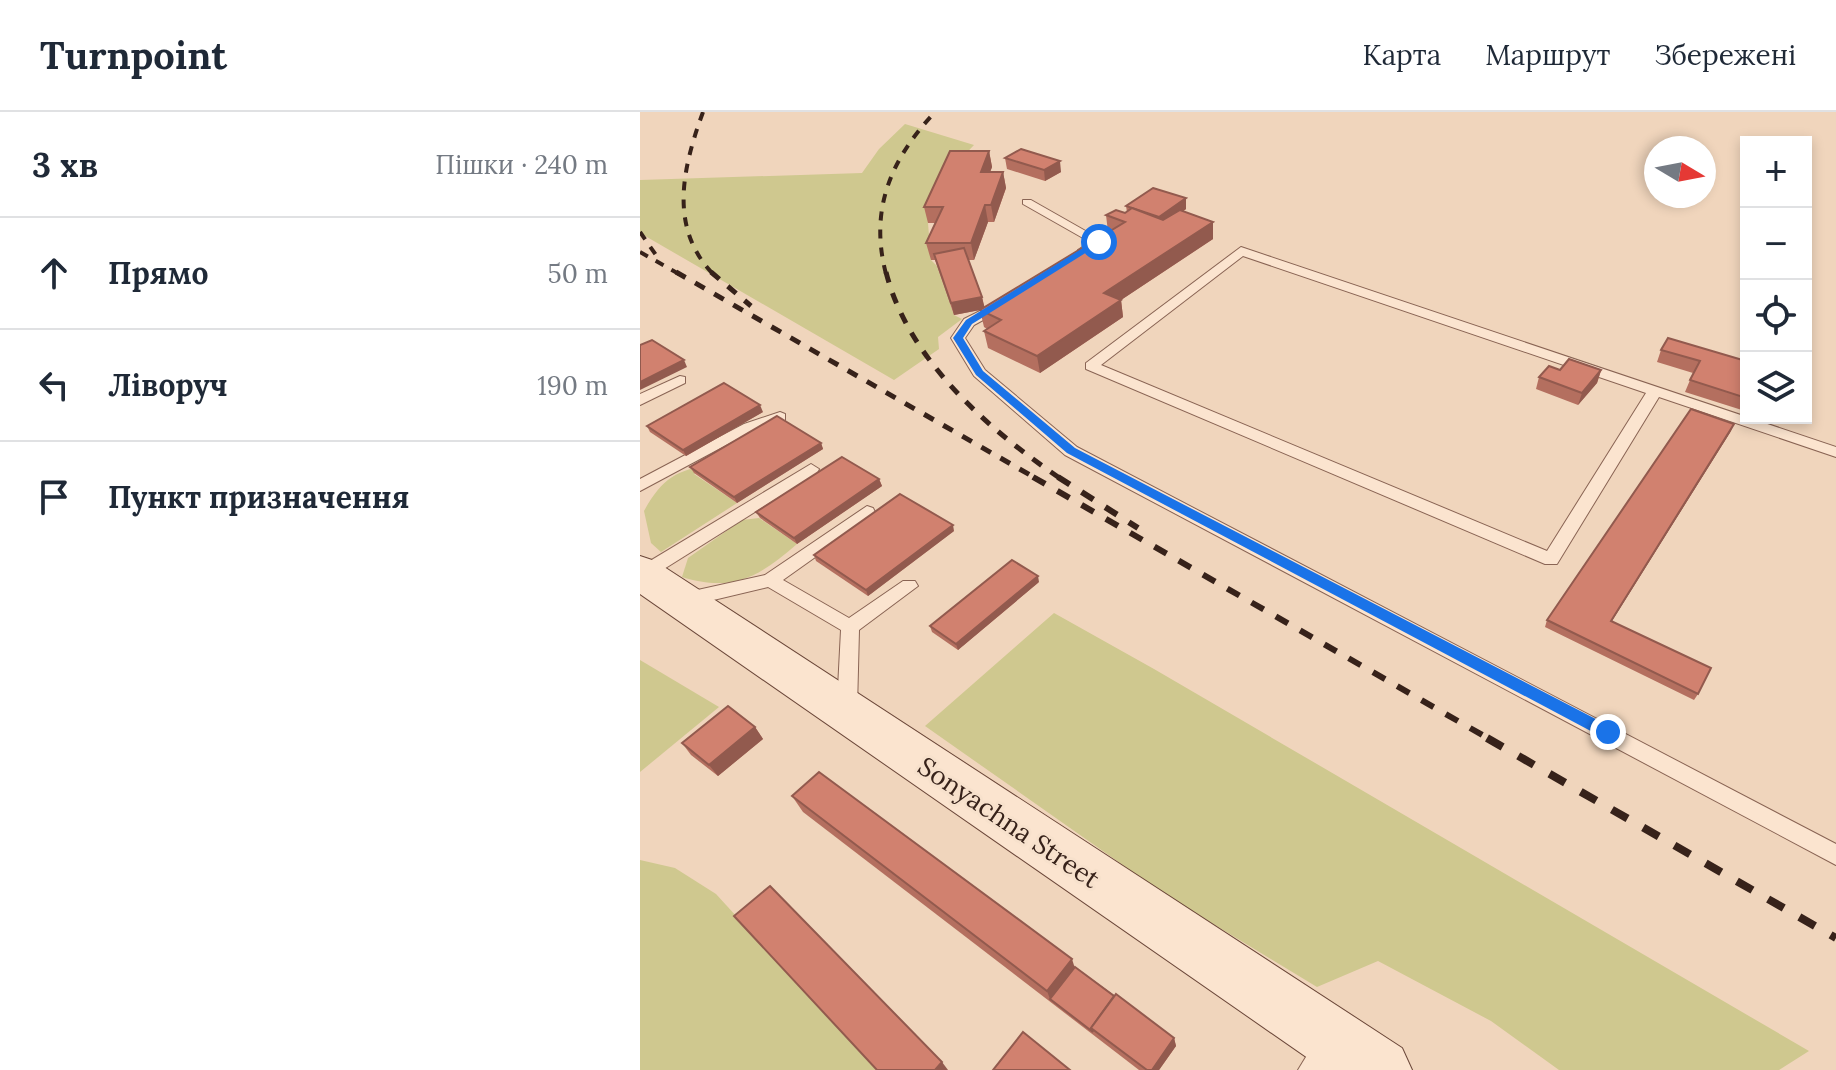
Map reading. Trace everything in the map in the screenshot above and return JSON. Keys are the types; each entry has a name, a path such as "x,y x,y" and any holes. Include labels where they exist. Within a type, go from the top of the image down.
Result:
{"street":[{"name":"Sonyachna Street","path":"655,582 846,713 1322,1054 1380,1070"}],"lane":[{"path":"1027,202 1099,242 1074,258"},
{"path":"1655,391 1551,560 1091,366 1241,251 1836,452"},
{"path":"1013,297 969,322 958,338 979,373 1071,451 1836,855"},
{"path":"640,400 680,380"},
{"path":"640,486 749,427 780,417"},
{"path":"655,582 811,469"},
{"path":"770,580 867,512"},
{"path":"655,582 770,580 850,627"},
{"path":"850,627 909,586"},
{"path":"846,713 850,627"}],"shaded area":[{"path":"905,124 974,145 953,167 928,223 931,260 937,266 954,315 962,319 938,337 939,349 894,380 640,233 640,180 862,173 879,149"},
{"path":"712,463 694,474 737,503 661,552 651,543 644,511 657,490 671,478"},
{"path":"759,518 797,544 771,565 745,578 716,583 682,577 688,558 742,520"},
{"path":"1054,613 1809,1051 1779,1070 1559,1070 1491,1021 1378,961 1317,987 1164,894 925,726"},
{"path":"640,660 719,707 640,772"},
{"path":"640,860 675,868 716,894 877,1070 640,1070"}],"building":[{"path":"1021,149 1060,161 1044,170 1005,158"},
{"path":"950,151 989,151 981,172 1003,172 991,205 985,205 971,243 926,243 943,207 924,207"},
{"path":"1153,188 1186,198 1159,217 1126,206"},
{"path":"1132,208 1163,220 1180,210 1213,222 1104,293 1121,300 1037,356 984,331 1001,320 980,310 1125,222 1106,215 1116,210 1125,213"},
{"path":"964,248 982,297 951,303 934,254"},
{"path":"1668,338 1740,359 1740,396 1690,380 1700,361 1661,350"},
{"path":"652,340 684,360 640,382 640,345"},
{"path":"1569,359 1601,370 1582,393 1539,377 1549,366 1560,370"},
{"path":"724,383 760,405 683,450 647,426"},
{"path":"1691,409 1734,424 1611,621 1711,668 1698,694 1547,620"},
{"path":"777,416 821,443 734,497 690,467"},
{"path":"842,457 879,479 794,538 756,512"},
{"path":"900,494 953,525 866,590 814,555"},
{"path":"1012,560 1038,576 956,644 930,626"},
{"path":"728,706 755,727 709,765 682,743"},
{"path":"819,772 1072,959 1047,991 792,796"},
{"path":"770,886 942,1062 935,1070 877,1070 734,916"},
{"path":"1075,967 1114,996 1091,1028 1093,1032 1050,999"},
{"path":"1116,994 1174,1038 1152,1070 1147,1070 1091,1028"},
{"path":"1023,1032 1070,1070 993,1070"}],"railway":[{"path":"703,112 686,175 685,217 699,256 712,273"},
{"path":"886,274 880,228 888,186 906,148 935,112"},
{"path":"640,232 658,258"},
{"path":"640,252 679,274"},
{"path":"676,272 1037,479"},
{"path":"886,272 912,335 932,363 980,415 1060,478"},
{"path":"712,273 751,306"},
{"path":"1033,477 1491,740"},
{"path":"1060,478 1138,528"},
{"path":"1487,738 1836,938"}],"route":[{"path":"1099,242 969,322 958,338 979,373 1071,451 1608,732"}]}
